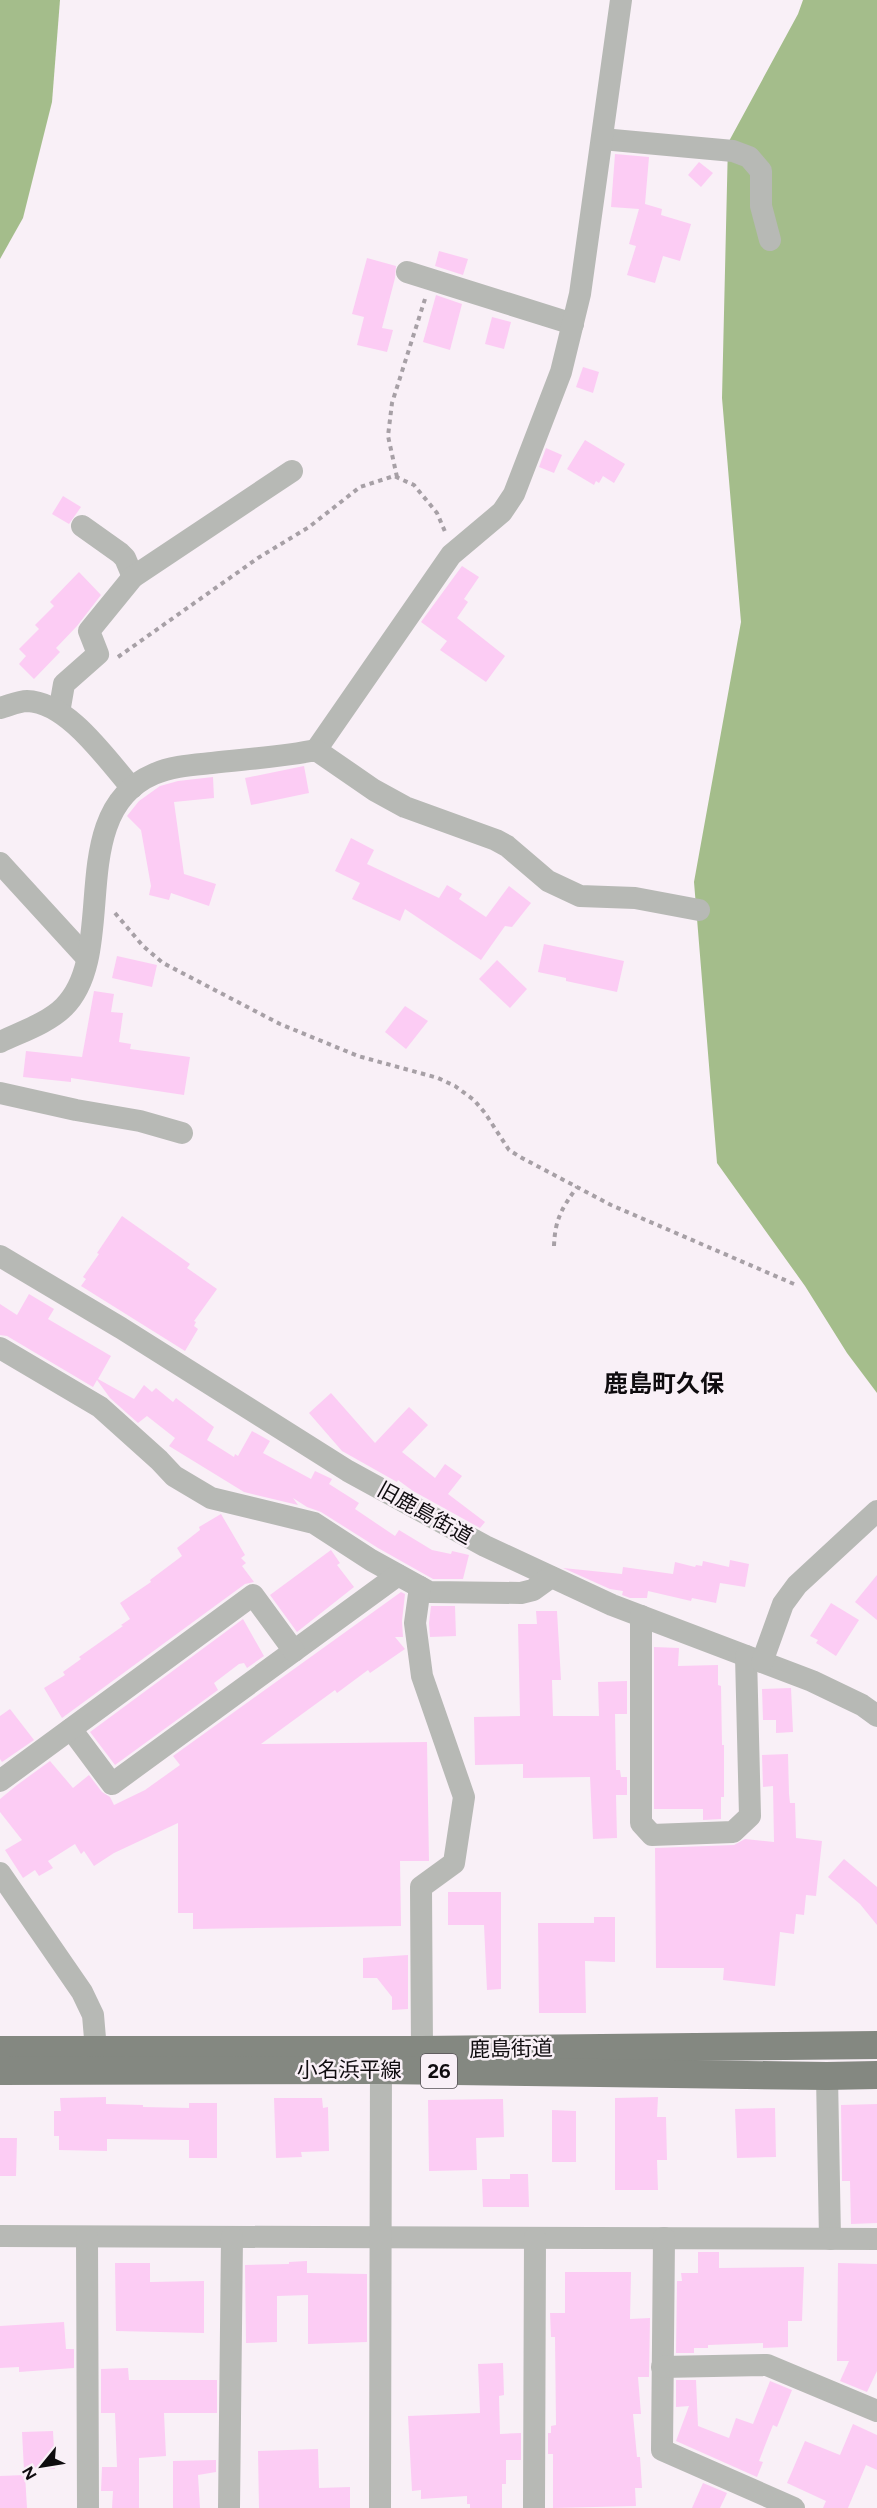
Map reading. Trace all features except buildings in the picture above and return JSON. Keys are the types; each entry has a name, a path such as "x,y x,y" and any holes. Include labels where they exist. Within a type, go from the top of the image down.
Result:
{"main road":[{"name":"鹿島街道","path":"0,2050 96,2050 381,2059 422,2049 877,2044"},
{"name":"小名浜平線","path":"0,2071 381,2059 827,2076 877,2074"}],"street":[{"path":"316,750 453,553 502,512 514,494 561,372 580,294 621,0"},
{"path":"602,139 743,154 755,162 761,171 761,206 770,240"},
{"path":"407,272 573,324"},
{"path":"60,706 64,684 98,654 89,631 133,577 292,471"},
{"path":"82,526 125,558 133,577"},
{"path":"0,708 26,701 49,706 81,731 132,788"},
{"path":"0,1042 47,1019 63,1008 82,981 87,958 100,847 106,829 123,796 140,781 171,768 316,750 374,790 405,807 507,846 548,881 579,896 635,898 699,910"},
{"path":"0,863 87,958"},
{"path":"0,1093 140,1121 182,1133"},
{"name":"旧鹿島街道","path":"0,1256 121,1328 348,1471 485,1546 641,1616 812,1681 862,1705 877,1716"},
{"path":"0,1348 100,1407 174,1476 194,1490 211,1498 314,1523 371,1560 420,1587 435,1593 521,1593 533,1590 551,1577"},
{"path":"641,1616 641,1823 652,1835 733,1832 750,1816 754,1659 783,1604 797,1586 877,1511"},
{"path":"71,1729 112,1784 398,1575"},
{"path":"420,1587 415,1623 423,1676 464,1797 454,1863 421,1887 422,2049"},
{"path":"0,1781 254,1595 294,1651"},
{"path":"0,1873 82,1992 93,2015 96,2050"},
{"path":"380,2508 381,2059"},
{"path":"827,2076 830,2239"},
{"path":"0,2236 877,2239"},
{"path":"87,2236 88,2508"},
{"path":"229,2508 232,2237"},
{"path":"534,2508 536,2238"},
{"path":"664,2238 662,2450 762,2502 794,2508"},
{"path":"662,2367 767,2365 877,2411"}],"path":[{"path":"397,478 388,436 392,403 432,281"},
{"path":"117,658 258,558 309,527 329,509 360,487 381,479 397,478 414,485 437,513 453,553"},
{"path":"94,899 104,903 112,910 143,946 163,963 280,1024 358,1056 438,1078 455,1086 480,1106 509,1150 611,1204 794,1284"},
{"path":"554,1246 554,1230 560,1211 577,1187"}],"green space":[{"path":"0,0 60,0 52,102 23,218 0,259"},
{"path":"803,0 877,0 877,1393 847,1353 805,1286 717,1163 694,882 741,622 722,398 728,143 798,14"}],"district":[{"name":"鹿島町久保","path":"664,1384"}]}
